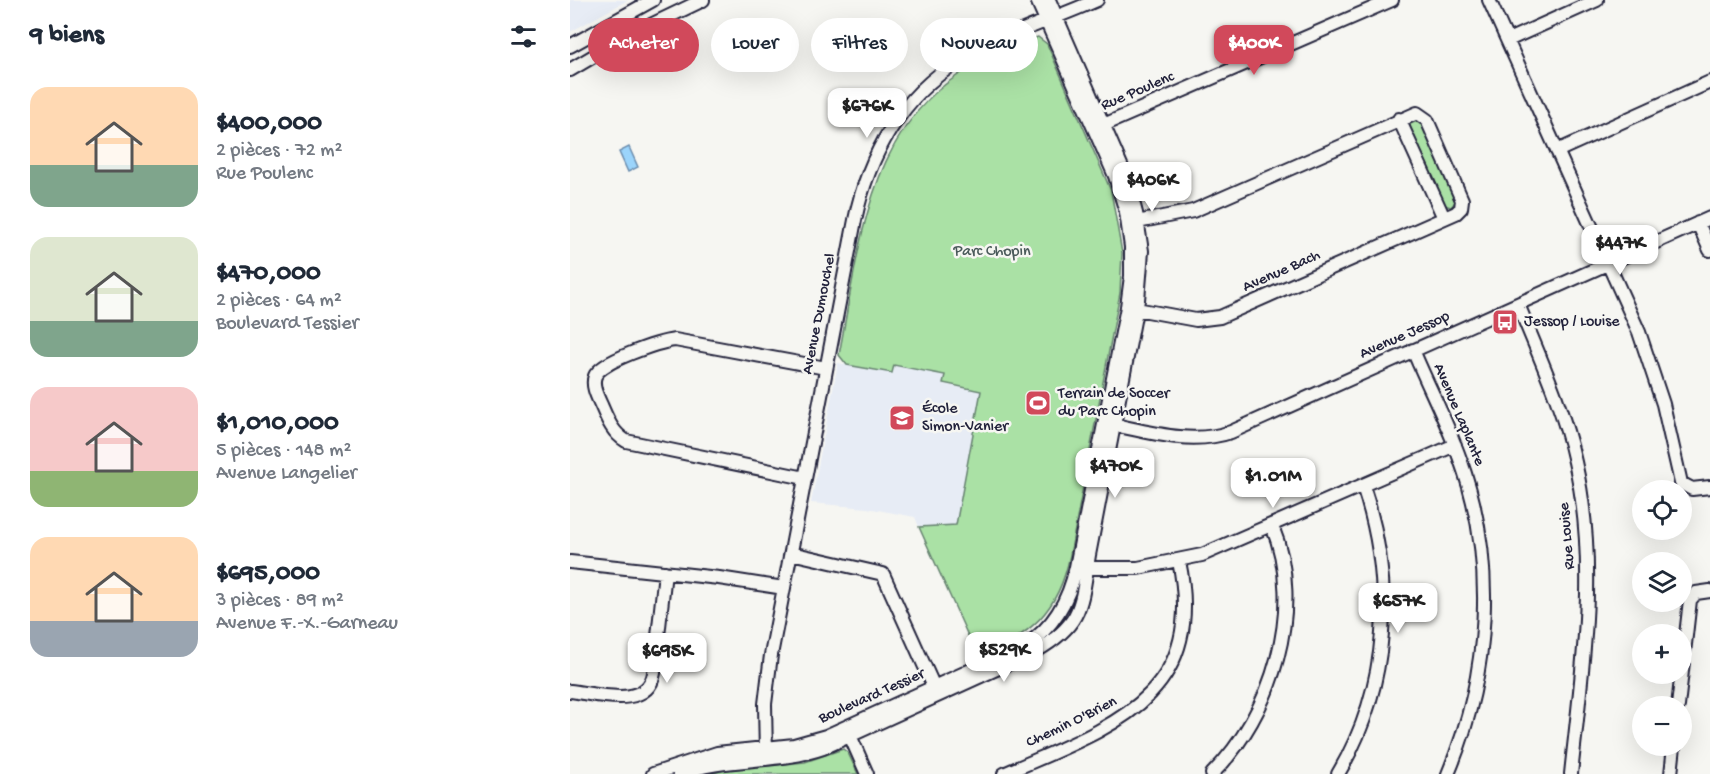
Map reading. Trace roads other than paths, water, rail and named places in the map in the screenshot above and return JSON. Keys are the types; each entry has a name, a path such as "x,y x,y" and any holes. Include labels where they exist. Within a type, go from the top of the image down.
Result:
{"street":[{"path":"570,46 653,0"},
{"path":"570,70 626,37 703,0"},
{"name":"Boulevard Tessier","path":"653,774 727,761 848,731 1022,659 1055,640 1072,624 1081,608 1082,568 1132,308 1142,270 1133,223 1099,127 1052,20 1037,0"},
{"name":"Boulevard Tessier","path":"1049,0 1052,20"},
{"name":"Avenue Dumouchel","path":"766,752 767,683 790,553 862,190 875,157 895,122 922,90 951,66 1097,0"},
{"name":"Rue Poulenc","path":"1099,127 1392,0"},
{"path":"1490,0 1609,265 1651,365 1667,418 1680,480 1689,489 1710,487"},
{"path":"1508,40 1597,0"},
{"path":"1557,151 1710,82"},
{"name":"Avenue Bach","path":"1132,308 1196,320 1220,317 1444,218 1458,211 1462,200 1427,120 1417,113 1399,118 1199,208 1167,218 1133,223"},
{"path":"1399,118 1444,218"},
{"path":"1704,220 1710,250"},
{"name":"Avenue Jessop","path":"1109,424 1187,438 1217,436 1609,265 1704,220"},
{"name":"Rue Louise","path":"1518,304 1563,418 1575,461 1585,519 1588,602 1571,774"},
{"path":"805,478 626,441 612,429 596,391 594,378 610,363 659,343 675,340 826,368"},
{"name":"Avenue Laplante","path":"1413,350 1455,445 1467,481 1481,551 1484,620 1475,695 1465,731 1448,774"},
{"path":"1082,568 1138,568 1179,561 1225,546 1455,445"},
{"path":"1338,774 1367,709 1376,677 1383,633 1384,588 1381,555 1363,486"},
{"path":"1212,774 1235,747 1253,719 1268,689 1277,657 1283,625 1284,591 1272,526"},
{"path":"790,553 883,574 934,687"},
{"name":"Chemin O'Brien","path":"1004,774 1111,726 1132,712 1151,694 1170,665 1182,633 1185,599 1179,561"},
{"path":"570,562 784,588"},
{"name":"Boulevard Tessier","path":"848,731 934,687 1017,650 1040,634 1063,607 1082,568"},
{"path":"570,691 634,696 648,689 654,673 664,572"},
{"path":"1679,696 1689,603 1695,593 1710,591"},
{"path":"848,731 867,774"},
{"path":"1671,774 1673,756"}],"water":[{"path":"629,147 638,167 628,172 619,152"}],"place":[{"name":"Jessop / Louise","path":"1505,322"},
{"name":"Terrain de Soccer du Parc Chopin","path":"1038,403"},
{"name":"École Simon-Vanier","path":"902,418"}],"park label":[{"name":"Parc Chopin","path":"992,252"}]}
